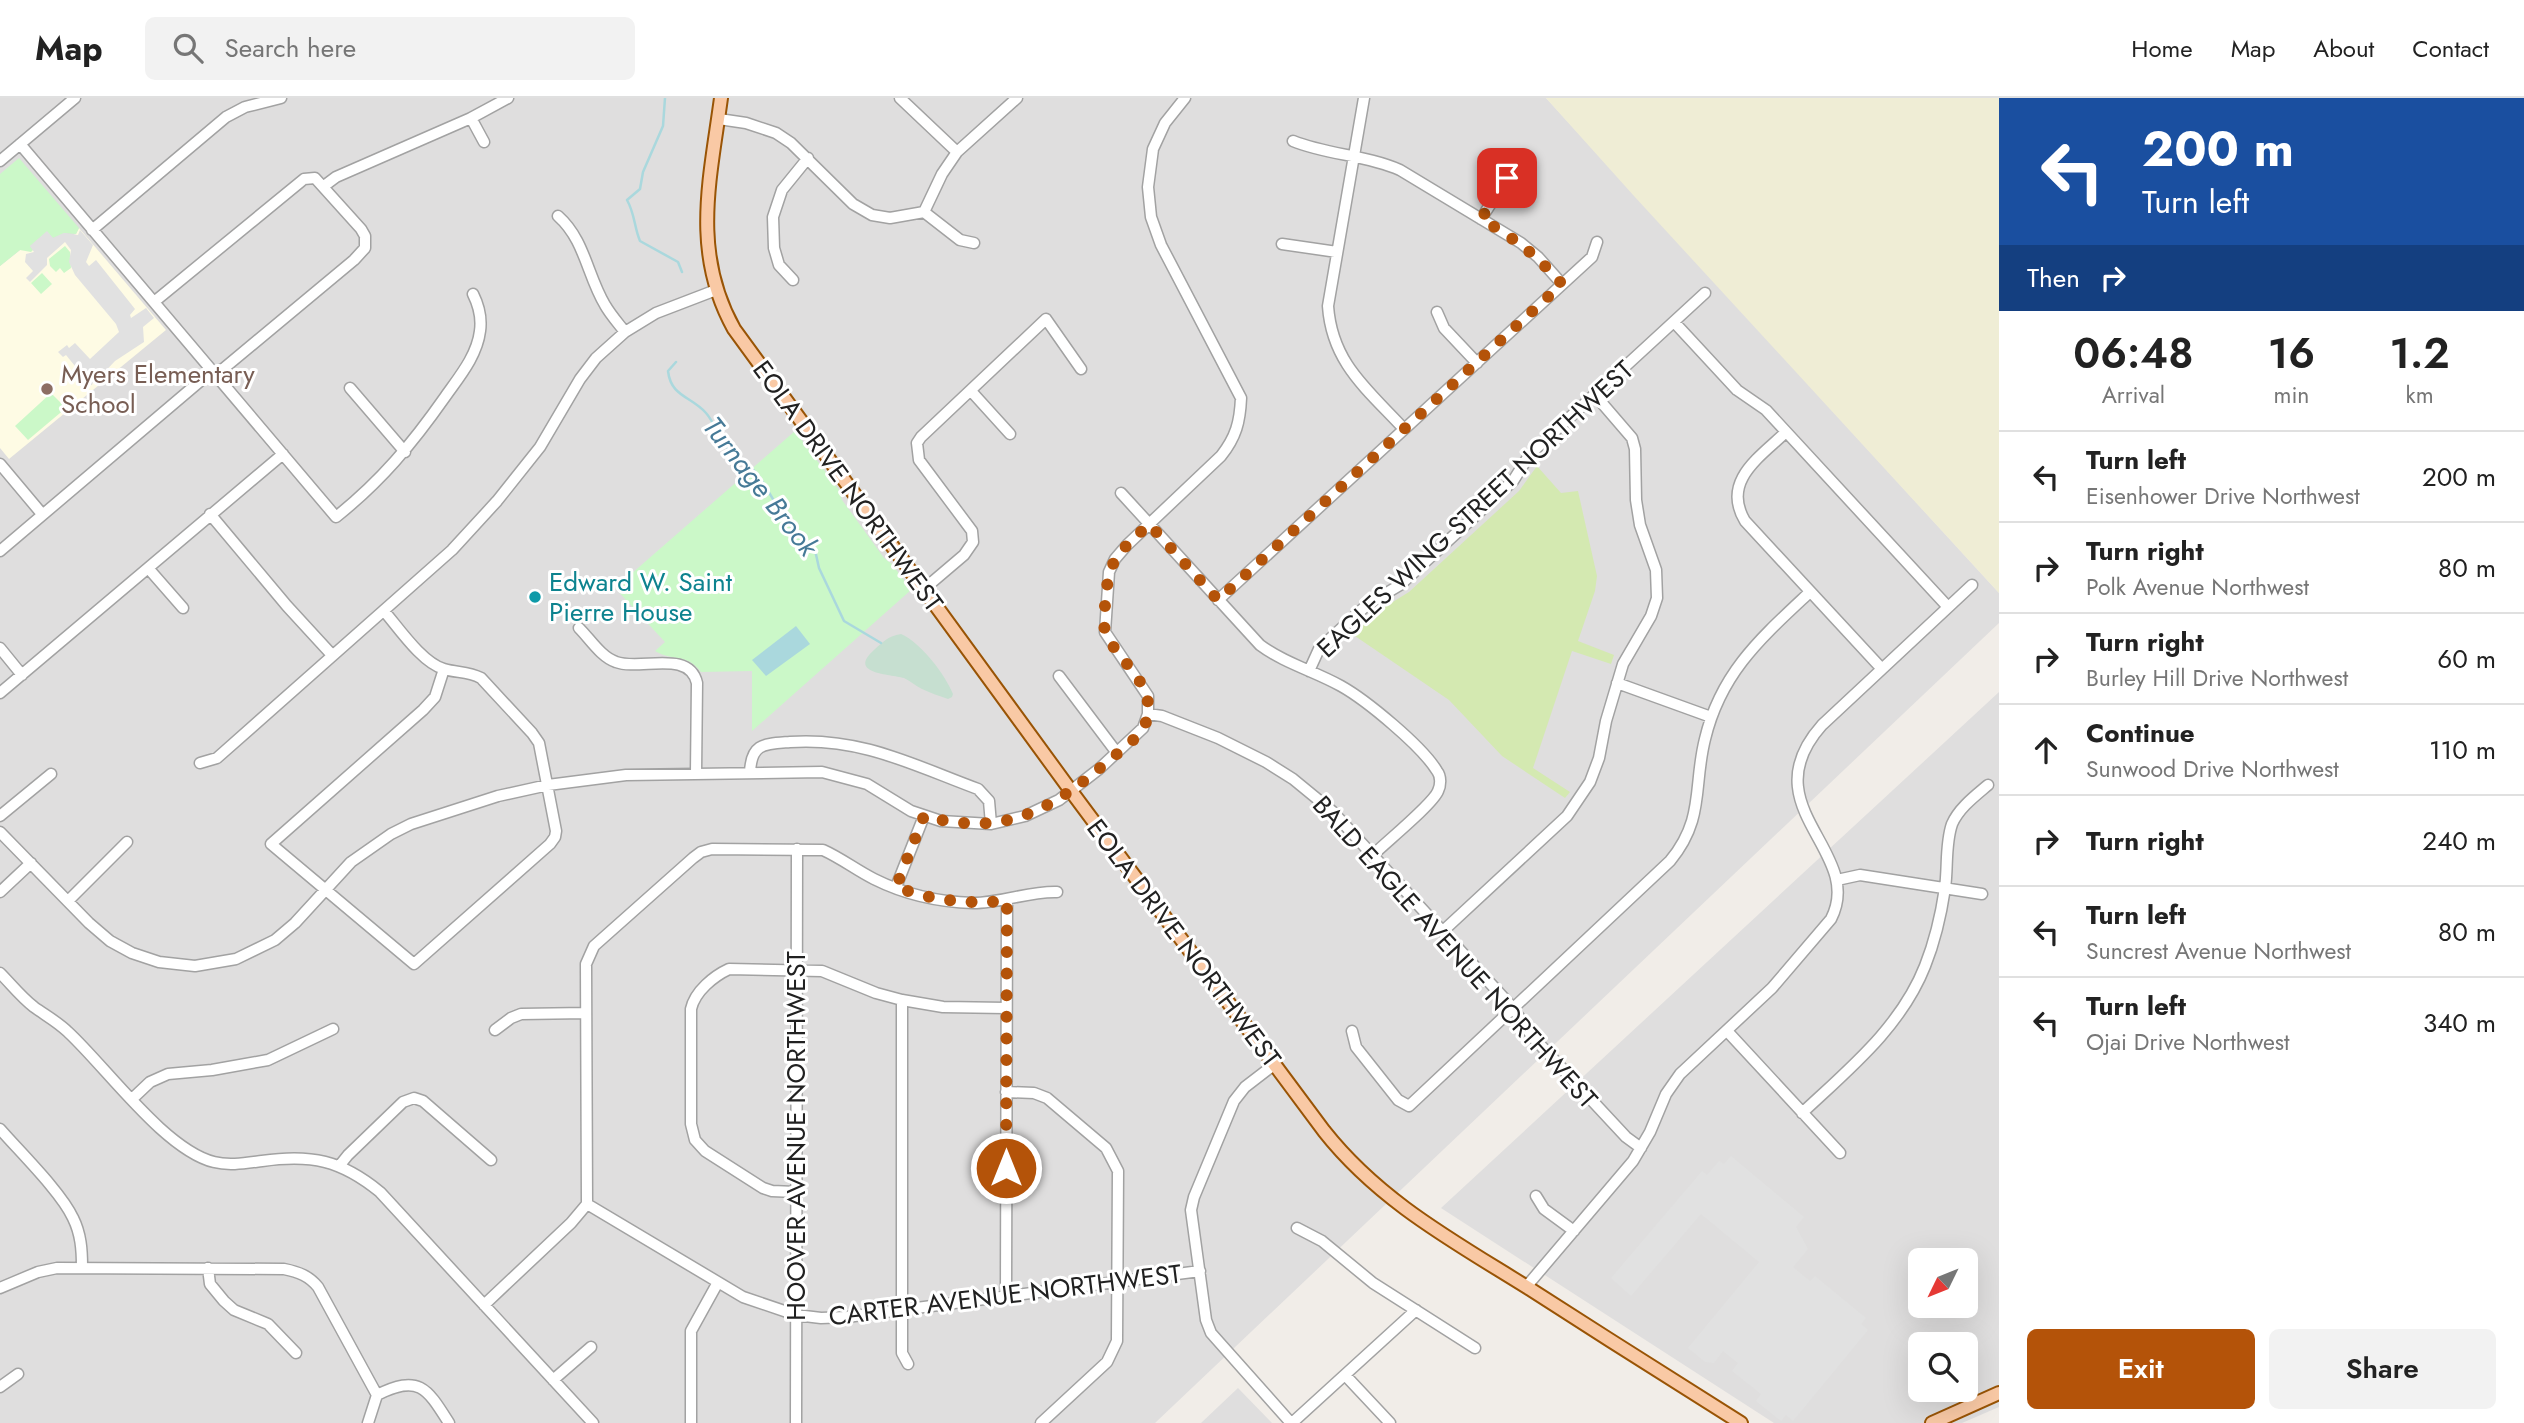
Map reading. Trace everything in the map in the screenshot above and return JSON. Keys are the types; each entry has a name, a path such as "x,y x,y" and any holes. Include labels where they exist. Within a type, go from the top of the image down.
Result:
{"main road":[{"name":"EOLA DRIVE NORTHWEST","path":"721,98 706,231 716,290 738,336 1071,791 1334,1143 1382,1191 1416,1217 1741,1423"},
{"path":"1931,1423 1999,1393"}],"street":[{"path":"0,161 75,98"},
{"path":"92,230 226,117 245,107 281,98"},
{"path":"324,186 336,177 471,118 508,98"},
{"path":"900,98 957,152"},
{"path":"924,212 942,174 957,152 1017,98"},
{"path":"0,832 99,932 121,947 159,962 195,966 236,959 263,948 286,932 363,851 411,824 498,796 548,785 603,776 822,772 867,784 924,816 957,823 991,824 1025,816 1059,800 1139,734 1148,714 1148,696 1107,637 1104,621 1110,568 1120,553 1221,456 1232,442 1240,423 1241,398 1161,245 1151,217 1148,187 1153,149 1165,123 1185,98"},
{"path":"1364,98 1328,306 1334,341 1351,371 1404,429"},
{"path":"471,118 484,142"},
{"path":"719,119 746,123 776,133 808,158 853,204 872,215 890,218 924,212 960,240 974,243"},
{"path":"1293,141 1311,149 1380,161 1401,170 1521,243 1538,257 1562,284"},
{"path":"20,144 336,517 376,484 405,452 469,362 478,342 481,317 473,294"},
{"path":"793,281 779,265 774,247 774,217 782,190 808,158"},
{"path":"1481,219 1507,178 1525,160"},
{"path":"0,551 205,377 223,369 361,253 365,242 361,229 324,186 315,178 304,178 154,302"},
{"path":"558,216 570,227 605,305 625,332"},
{"path":"1218,600 1592,257 1597,242"},
{"path":"1282,244 1337,253"},
{"path":"200,763 216,758 452,550 497,501 540,447 580,379 597,358 625,332 673,305 716,290"},
{"name":"EAGLES WING STREET NORTHWEST","path":"1310,671 1319,649 1368,604 1400,585 1513,481 1530,454 1705,293"},
{"path":"1437,312 1444,328 1477,363"},
{"path":"924,589 964,555 973,542 972,531 919,460 917,443 1046,319 1082,369"},
{"path":"1674,322 1737,390 1766,410 1948,607"},
{"path":"350,388 405,452"},
{"path":"971,391 1010,434"},
{"path":"1443,931 1567,817 1590,782 1599,758 1605,721 1616,683 1623,664 1651,616 1657,598 1656,570 1640,525 1632,438 1595,395"},
{"path":"1786,432 1745,471 1739,482 1738,510 1745,521 1882,669"},
{"path":"0,693 283,454"},
{"path":"0,464 42,514"},
{"path":"1121,493 1260,645 1271,653 1342,687 1389,722 1437,770 1440,783 1434,797 1373,855"},
{"path":"210,514 332,655"},
{"path":"148,568 183,608"},
{"path":"1526,1287 1641,1148 1666,1094 1680,1074 1772,988 1831,919 1837,907 1837,880 1803,811 1797,791 1798,762 1812,736 1972,585"},
{"path":"1352,1031 1356,1047 1398,1100 1409,1106 1678,851 1687,837 1695,815 1700,763 1711,717 1724,686 1754,645 1810,592"},
{"path":"383,611 432,663 444,669 470,672 481,678 532,733 539,743 556,831 550,844 414,964 271,844 423,710 435,697 444,669"},
{"path":"579,628 613,661 623,664 680,665 692,672 697,683 696,773"},
{"path":"0,648 22,675"},
{"path":"1059,676 1117,753"},
{"path":"1616,683 1711,717"},
{"name":"BALD EAGLE AVENUE NORTHWEST","path":"1148,714 1162,716 1218,738 1266,762 1293,779 1332,811 1513,1008 1547,1052 1626,1137 1641,1148"},
{"path":"750,773 755,750 765,744 820,741 849,744 877,751 978,789 989,801 991,824"},
{"path":"0,816 51,774"},
{"path":"1802,1113 1873,1046 1904,1007 1935,939 1945,888 1952,825 1968,802 1987,785"},
{"path":"896,887 924,816"},
{"path":"68,901 127,842"},
{"path":"484,1305 571,1223 587,1204 586,964 594,946 701,852 712,849 823,850 875,879 947,901 1007,901 1041,892 1057,892"},
{"name":"HOOVER AVENUE NORTHWEST","path":"796,1423 797,849"},
{"path":"0,892 31,863"},
{"path":"1837,880 1860,875 1982,894"},
{"path":"1006,1295 1007,901"},
{"path":"795,1192 763,1188 705,1151 695,1140 691,1124 691,1009 698,994 719,974 730,969 822,971 876,993 902,1000 943,1007 1006,1008"},
{"path":"0,973 34,1007 68,1031 170,1137 190,1152 214,1162 236,1164 297,1157 319,1159 361,1176 380,1192 593,1423"},
{"path":"902,1000 902,1353 908,1364"},
{"path":"495,1030 521,1014 586,1013"},
{"path":"132,1099 150,1082 168,1074 212,1070 268,1060 333,1029"},
{"path":"1727,1031 1840,1153"},
{"path":"1275,1064 1245,1087 1234,1101 1194,1197 1191,1210 1206,1320 1211,1333 1292,1423 1416,1310"},
{"path":"1006,1091 1034,1093 1047,1098 1106,1148 1118,1171 1117,1341 1114,1351 1107,1362 1041,1423"},
{"path":"340,1166 403,1102 414,1098 424,1101 491,1160"},
{"path":"0,1129 73,1217 79,1235 82,1267"},
{"path":"1536,1196 1544,1209 1574,1231"},
{"name":"CARTER AVENUE NORTHWEST","path":"587,1204 717,1284 765,1307 821,1318 847,1317 1200,1271"},
{"path":"1297,1228 1322,1241 1373,1283 1475,1348"},
{"path":"0,1288 38,1272 82,1267 285,1269 305,1275 318,1287 377,1395"},
{"path":"208,1268 210,1284 224,1301 234,1310 268,1324 296,1353"},
{"path":"691,1423 691,1331 717,1284"},
{"path":"553,1380 591,1348"},
{"path":"0,1387 18,1374"},
{"path":"1345,1375 1390,1423"},
{"path":"368,1423 377,1395 397,1385 407,1384 431,1395 449,1423"}],"shaded area":[{"path":"0,98 1546,98 1999,593 1999,623 1155,1423 0,1423"},
{"path":"1546,98 1999,98 1999,593 1634,196"},
{"name":"Myers Elementary School","path":"79,228 166,330 9,459 0,448 0,266 20,250 33,250 76,234"},
{"path":"80,230 93,245 86,262 89,266 96,260 135,309 130,315 131,318 146,308 154,318 143,327 144,342 115,361 99,378 95,376 92,385 82,383 79,371 66,355 63,357 58,352 75,343 90,359 119,332 116,324 75,275 69,262 71,250 65,242 47,258 47,265 30,282 26,278 33,271 25,262 26,254 34,252 30,246 47,231 53,238 64,233 78,235"},
{"path":"1999,692 1999,1407 1962,1423 1774,1423 1441,1208"},
{"path":"1731,1156 1804,1217 1796,1227 1808,1249 1793,1267 1810,1281 1815,1276 1866,1318 1861,1324 1868,1330 1793,1421 1786,1415 1781,1421 1756,1401 1761,1394 1732,1371 1738,1363 1723,1351 1714,1363 1705,1362 1688,1348 1759,1262 1701,1214 1631,1296 1611,1278 1702,1171 1707,1175 1719,1161 1724,1164"},
{"path":"1238,1388 1272,1423 1201,1423"}],"green space":[{"path":"19,158 79,228 76,234 64,233 53,238 47,232 30,246 33,250 31,252 20,250 0,266 0,174"},
{"path":"65,246 70,252 71,268 64,273 60,268 56,272 50,266 49,259"},
{"path":"42,273 52,284 41,294 31,283"},
{"path":"51,393 66,408 28,440 15,426"},
{"path":"795,431 839,490 842,500 884,558 892,564 911,590 752,731 752,671 701,672 684,659 655,651 665,642 615,588"},
{"path":"1537,466 1561,493 1578,491 1597,576 1595,591 1578,641 1614,655 1611,664 1572,651 1533,768 1570,792 1565,798 1502,756 1449,700 1352,634 1378,611 1409,592 1519,491"},
{"path":"901,634 916,644 938,668 953,694 952,697 948,699 922,689 904,678 881,674 868,668 865,664 867,658 874,650 889,638"}],"water":[{"path":"796,626 810,644 766,676 752,660"}],"waterway":[{"name":"Turnage Brook","path":"665,98 663,126 643,172 640,189 627,200 640,241 678,262 682,272"},
{"name":"Turnage Brook","path":"676,362 668,371 673,386 706,413 725,445 756,473 791,526 815,550 819,568 844,621 881,643"}],"place":[{"name":"Myers Elementary School","path":"47,389"},
{"name":"Edward W. Saint Pierre House","path":"535,597"}],"route":[{"path":"1006,1168 1007,901 947,901 896,887 924,816 941,821 975,824 991,824 1025,816 1059,800 1139,734 1148,714 1148,696 1107,637 1104,621 1110,568 1120,553 1149,524 1218,600 1562,284 1538,257 1521,243 1481,219 1507,178"}]}
